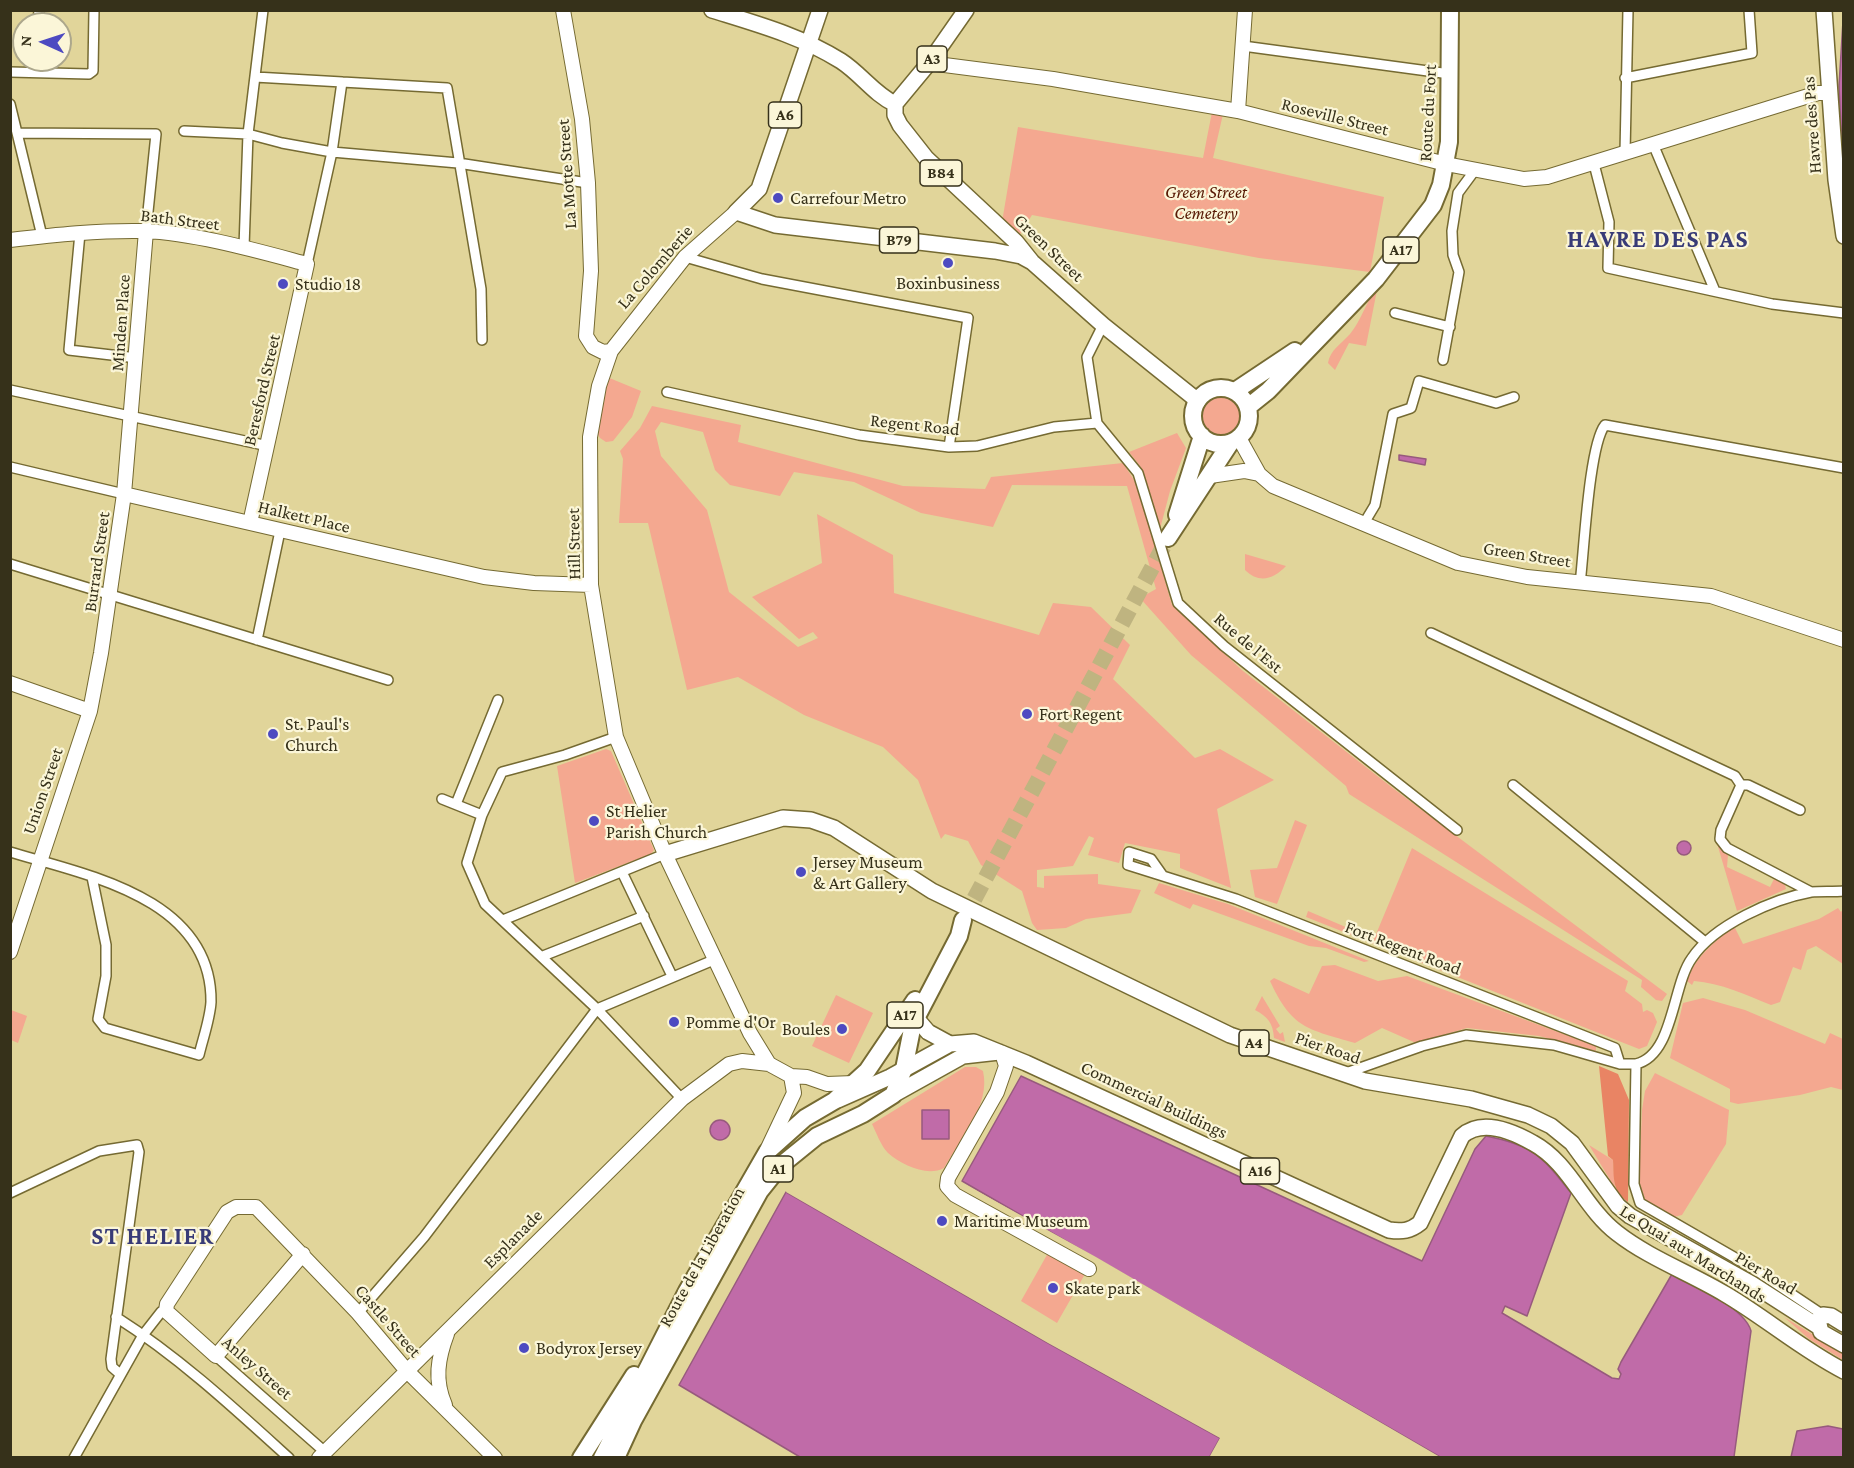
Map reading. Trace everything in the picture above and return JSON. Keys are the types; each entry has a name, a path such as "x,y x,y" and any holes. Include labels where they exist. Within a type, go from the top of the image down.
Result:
{"highway":[{"name":"Route du Fort","path":"1248,407 1268,391 1376,279 1433,205 1446,164 1450,10"},
{"name":"Route du Fort","path":"1235,391 1265,373 1333,321"},
{"path":"1202,435 1168,538 1248,423 1248,407 1235,391 1216,388 1208,391 1198,401 1194,421 1202,435 1214,443 1235,440"},
{"name":"A17","path":"834,1101 867,1071 893,1033 952,933 963,920 959,936 916,1018 904,1069 893,1095"},
{"name":"Route de la Liberation","path":"616,1458 633,1420 760,1191 780,1166 818,1136 863,1114 893,1095"},
{"name":"Route de la Liberation","path":"602,1458 687,1291 767,1152 805,1118 834,1101"},
{"name":"A1","path":"627,1458 708,1286"},
{"name":"A1","path":"581,1458 687,1291"}],"main road":[{"name":"La Motte Street","path":"563,10 582,119 588,183 591,271 586,336 593,347 603,352 611,351"},
{"path":"712,10 734,14 809,41 858,72 884,99 895,104"},
{"name":"A6","path":"809,41 820,10"},
{"name":"A3","path":"895,104 929,63 966,10"},
{"path":"1238,111 1245,10"},
{"name":"Havre des Pas","path":"1824,10 1828,93 1838,204 1844,236"},
{"name":"La Colomberie","path":"611,351 685,257 759,189 809,41"},
{"name":"Roseville Street","path":"929,63 1053,79 1238,111 1446,164 1524,179 1548,177 1594,164 1818,93 1828,93"},
{"name":"Green Street","path":"895,104 895,115 900,125 926,158 1004,230 1032,262 1103,325 1198,401"},
{"name":"B79","path":"736,212 775,225 995,251 1021,256 1032,262"},
{"path":"995,251 1001,245 1004,230"},
{"name":"Bath Street","path":"10,240 80,233 146,231 244,247 307,264"},
{"name":"Minden Place","path":"131,417 146,231"},
{"name":"Beresford Street","path":"250,523 307,264"},
{"name":"Hill Street","path":"611,351 599,386 590,437 591,585 616,737 665,854 750,1033 769,1064"},
{"name":"Burrard Street","path":"90,711 112,596 131,417"},
{"name":"Green Street","path":"1235,440 1259,474 1273,486 1458,563 1527,578 1711,596 1844,640"},
{"path":"1209,476 1244,471 1259,474"},
{"name":"Halkett Place","path":"124,494 484,577 534,583 591,585"},
{"path":"10,683 90,711"},
{"name":"Union Street","path":"10,952 38,861 90,711"},
{"name":"Pier Road","path":"665,854 783,818 811,820 834,828 932,891 1230,1035 1343,1074 1375,1083 1441,1093 1497,1105 1551,1126 1572,1143 1618,1206 1630,1216 1821,1321"},
{"path":"916,1018 928,1032 950,1044"},
{"path":"750,1033 742,1061 769,1064 791,1076 807,1077 827,1084 854,1083"},
{"name":"Commercial Buildings","path":"834,1101 904,1069 950,1044 974,1042 1389,1230 1411,1230 1420,1223 1462,1136 1474,1127"},
{"path":"1001,1053 1006,1066 997,1092 948,1178 947,1186 955,1195 1089,1269"},
{"name":"A1","path":"893,1095 963,1056 1001,1053"},
{"name":"Esplanade","path":"322,1455 620,1157 682,1099 729,1064 742,1061"},
{"path":"767,1152 794,1093 791,1076"},
{"name":"Le Quai aux Marchands","path":"1474,1127 1495,1128 1536,1144 1570,1176 1588,1203 1617,1233 1726,1294 1820,1359 1844,1371"},
{"name":"Castle Street","path":"166,1311 167,1304 227,1212 236,1207 256,1207 358,1313 407,1371 495,1458"},
{"path":"216,1356 303,1254"},
{"name":"Anley Street","path":"166,1311 216,1356"},
{"name":"A4","path":"1821,1321 1831,1316 1844,1324"},
{"path":"1821,1321 1821,1332 1844,1345"},
{"path":"448,1330 437,1373 440,1393 448,1412"}],"street":[{"path":"36,72 89,74 93,71 94,10"},
{"path":"244,247 248,134 263,10"},
{"path":"1625,153 1624,78 1628,10"},
{"path":"1624,78 1752,53 1749,10"},
{"path":"1243,45 1450,74"},
{"path":"255,77 447,88 481,289 482,340"},
{"path":"307,264 332,152 342,82"},
{"path":"10,104 42,236"},
{"path":"184,131 248,134 332,152 459,163 588,183"},
{"path":"17,133 156,134 146,231"},
{"path":"1653,144 1715,291"},
{"path":"1594,164 1609,222 1608,268 1772,304 1844,313"},
{"path":"1443,360 1459,272 1453,255 1452,231 1458,193 1475,170"},
{"path":"80,233 69,350 137,358"},
{"path":"685,257 762,279 968,318 949,447"},
{"path":"1395,313 1450,327"},
{"path":"1097,423 1087,357 1103,325"},
{"path":"1363,525 1375,505 1393,414 1411,408 1419,381 1496,403 1514,397"},
{"path":"10,390 268,446"},
{"name":"Regent Road","path":"667,392 859,435 949,447 976,446 1054,428 1097,423"},
{"name":"Rue de l'Est","path":"1097,423 1138,473 1178,603 1224,646 1457,830"},
{"path":"1580,584 1594,462 1601,430 1605,425 1844,468"},
{"name":"Halkett Place","path":"10,467 124,494"},
{"path":"257,640 280,531"},
{"path":"10,564 388,680"},
{"path":"1431,633 1735,776 1741,786"},
{"path":"456,804 498,700"},
{"path":"616,737 565,755 502,772 483,815 467,863 485,904 597,1009 682,1099"},
{"path":"1513,785 1705,942"},
{"path":"1741,786 1748,785 1800,810"},
{"path":"1741,786 1721,830 1720,839 1727,848 1811,892"},
{"path":"442,799 483,815"},
{"path":"10,852 38,861 92,877 118,885 152,903 172,918 194,944 206,967 211,1000 199,1055 105,1028 98,1019 106,976 106,945 92,877"},
{"path":"503,920 665,854"},
{"path":"622,872 672,976"},
{"name":"Fort Regent Road","path":"1163,876 1236,899 1615,1048 1620,1064"},
{"path":"1343,1074 1422,1046 1467,1035 1554,1045 1620,1064 1646,1062 1659,1046 1690,959 1705,942 1725,926 1752,912 1811,892 1844,891"},
{"path":"543,956 644,916"},
{"path":"358,1313 424,1237 597,1009 716,959"},
{"path":"1636,1064 1634,1184 1640,1203 1751,1267 1821,1321"},
{"path":"10,1193 37,1178 111,1148 137,1145 139,1152 111,1359 112,1367 120,1374"},
{"path":"74,1458 143,1335 160,1312 166,1311"},
{"path":"116,1317 143,1335 216,1393 289,1458"},
{"name":"Anley Street","path":"216,1356 322,1455"}],"green space":[{"name":"Green Street Cemetery","path":"1212,112 1223,114 1213,158 1384,197 1370,272 1259,258 1032,215 1019,236 1002,222 1018,127 1203,158"},
{"path":"1378,285 1366,346 1349,343 1335,370 1328,363 1331,354 1354,329"},
{"path":"607,377 641,391 632,417 613,441 606,442 596,431"},
{"path":"1221,388 1232,390 1241,396 1247,405 1249,416 1247,427 1241,436 1232,442 1221,444 1210,442 1201,436 1195,427 1193,416 1195,405 1201,396 1210,390"},
{"path":"652,406 741,425 738,442 903,486 985,489 991,477 1123,463 1134,480 1141,498 1172,605 1243,671 1394,789 1667,994 1662,1001 1656,1000 1641,987 1642,980 1349,794 1346,786 1191,655 1140,598 1156,589 1127,486 1012,485 993,527 921,513 854,482 794,472 780,496 730,485 715,470 703,432 661,422 655,431 661,456 707,510 729,592 798,647 818,638 813,632 799,639 752,597 822,563 817,514 893,555 894,593 1039,635 1053,603 1091,607 1130,645 1113,679 1195,758 1220,749 1274,780 1217,809 1231,888 1180,868 1180,854 1125,843 1119,863 1088,855 1094,838 1089,836 1073,866 1037,870 1037,887 1044,888 1044,876 1098,874 1098,884 1141,890 1131,913 1086,919 1066,928 1037,930 1032,923 1022,891 981,865 968,841 945,834 941,839 918,780 883,747 804,715 738,677 687,690 648,523 619,523 623,459 620,451 640,428"},
{"path":"1177,433 1186,448 1170,491 1160,529 1140,466 1129,452"},
{"path":"1245,554 1286,566 1271,577 1256,577 1245,570"},
{"path":"606,749 611,751 654,850 651,854 575,883 557,766"},
{"path":"1295,820 1307,825 1277,904 1255,897 1250,870 1277,868"},
{"path":"1716,840 1728,855 1727,867 1770,887 1774,879 1784,882 1786,889 1737,911"},
{"path":"1412,848 1628,981 1625,991 1642,1004 1643,1012 1647,1010 1653,1013 1657,1022 1647,1046 1639,1049 1306,917 1308,911 1374,939"},
{"path":"1159,883 1228,904 1369,961 1364,962 1326,948 1309,946 1193,904 1190,909 1154,893"},
{"path":"1838,908 1841,912 1843,909 1843,964 1816,946 1807,950 1801,970 1793,967 1780,1002 1771,1005 1724,987 1694,981 1692,985 1687,981 1700,957 1734,926 1743,944 1819,919"},
{"path":"1335,965 1378,981 1407,976 1596,1046 1596,1051 1539,1036 1467,1028 1416,1043 1382,1028 1355,1043 1325,1034 1303,1025 1294,1018 1278,997 1270,981 1274,978 1309,994 1322,966"},
{"name":"Boules","path":"836,995 873,1013 849,1063 812,1046"},
{"path":"1262,996 1280,1026 1276,1029 1280,1034 1283,1032 1285,1042 1274,1038 1269,1021 1255,1010"},
{"path":"1703,998 1745,1010 1825,1044 1830,1033 1843,1039 1843,1090 1831,1087 1800,1095 1738,1104 1730,1102 1730,1089 1670,1058 1683,1003"},
{"path":"11,1010 27,1016 18,1043 11,1040"},
{"path":"965,1067 976,1067 983,1071 983,1097 972,1122 944,1168 930,1171 915,1168 900,1162 888,1153 872,1124"},
{"path":"1655,1073 1729,1110 1726,1144 1682,1215 1674,1217 1645,1200 1639,1181 1642,1110 1645,1091"},
{"path":"1589,1145 1613,1160 1615,1188"},
{"name":"Skate park","path":"1048,1253 1085,1274 1057,1323 1021,1301"},
{"path":"1784,1317 1843,1353 1843,1360 1809,1339"}],"shaded area":[{"path":"1843,21 1843,167 1839,86"},
{"path":"1399,455 1426,459 1425,465 1399,460"},
{"path":"1684,841 1689,843 1691,848 1689,853 1684,855 1679,853 1677,848 1679,843"},
{"path":"1599,1066 1618,1074 1629,1100 1628,1202 1616,1189 1613,1160 1608,1156"},
{"path":"1021,1076 1422,1261 1475,1149 1486,1136 1526,1148 1553,1170 1571,1193 1527,1316 1505,1306 1502,1313 1612,1378 1619,1379 1621,1374 1618,1369 1621,1362 1672,1274 1729,1305 1747,1322 1751,1331 1734,1457 1440,1457 962,1181"},
{"path":"922,1110 949,1110 949,1139 922,1139"},
{"path":"720,1120 727,1123 730,1130 727,1137 720,1140 713,1137 710,1130 713,1123"},
{"path":"786,1192 1048,1343 1220,1438 1210,1456 1213,1458 800,1457 679,1385"},
{"path":"1828,1426 1843,1429 1843,1457 1791,1457 1797,1431"}],"pier":[{"path":"959,1181 1096,1257 1440,1457 1435,1458"},
{"path":"787,1189 1049,1341 1222,1436 1223,1439 1214,1455 1216,1458 1210,1456 1220,1438 1048,1343 786,1192"}],"tunnel":[{"path":"963,920 1168,538"}],"place":[{"name":"Carrefour Metro","path":"778,198"},
{"name":"Boxinbusiness","path":"948,263"},
{"name":"Studio 18","path":"283,284"},
{"name":"Fort Regent","path":"1027,714"},
{"name":"St. Paul's Church","path":"273,734"},
{"name":"St Helier Parish Church","path":"594,821"},
{"name":"Jersey Museum & Art Gallery","path":"801,872"},
{"name":"Pomme d'Or","path":"674,1022"},
{"name":"Boules","path":"842,1029"},
{"name":"Maritime Museum","path":"942,1221"},
{"name":"Skate park","path":"1053,1288"},
{"name":"Bodyrox Jersey","path":"524,1348"}],"district":[{"name":"HAVRE DES PAS","path":"1658,240"},
{"name":"ST HELIER","path":"153,1237"}]}
